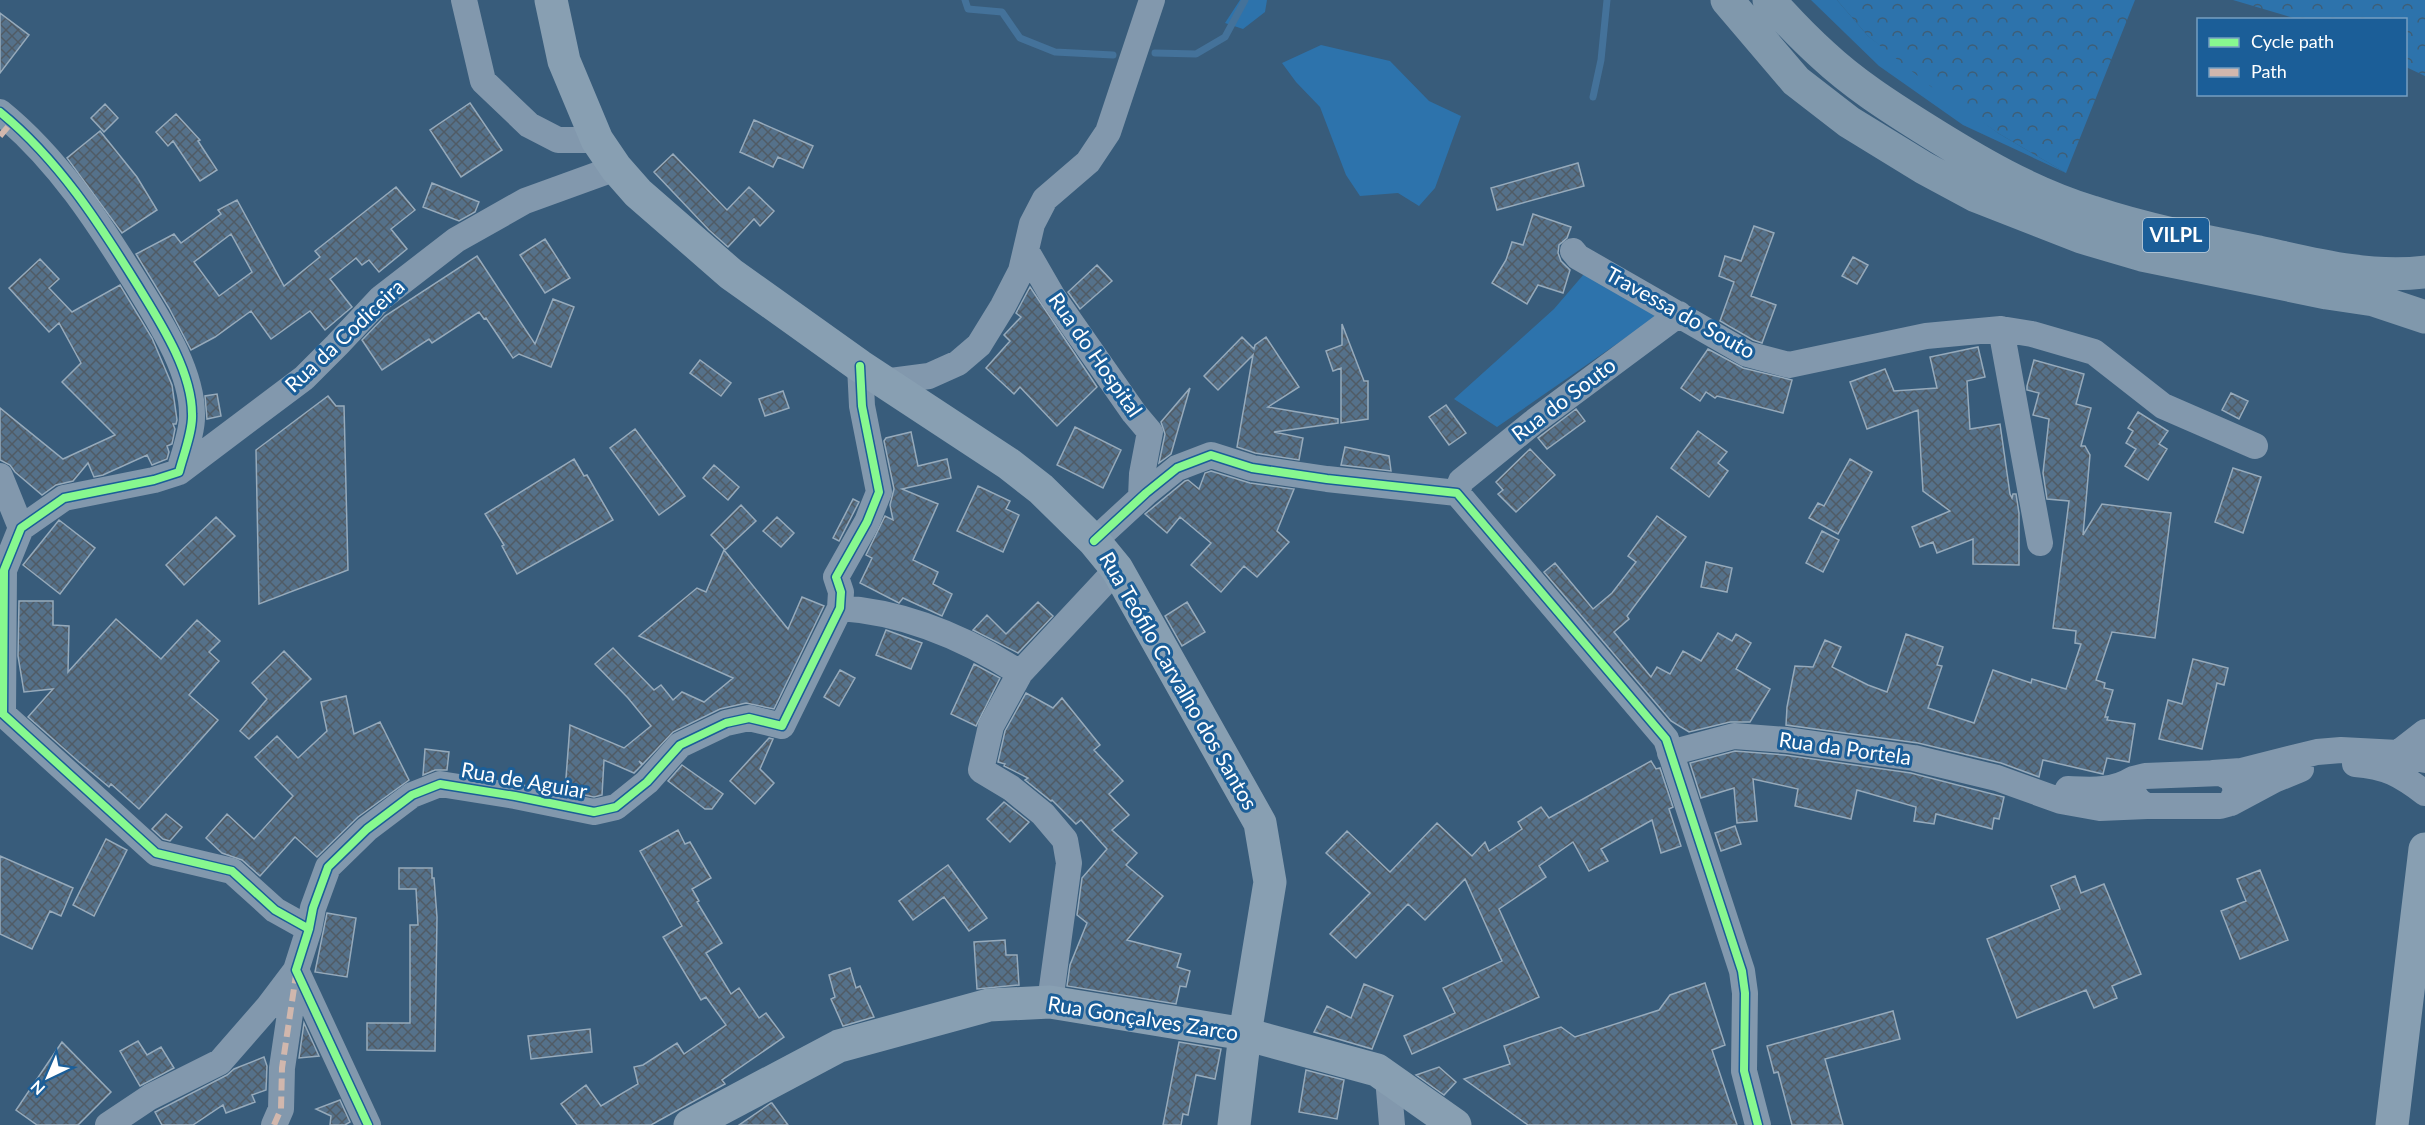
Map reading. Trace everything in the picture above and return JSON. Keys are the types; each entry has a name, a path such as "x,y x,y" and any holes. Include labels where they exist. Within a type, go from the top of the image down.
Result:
{"highway":[{"name":"VILPL","path":"1727,0 1796,81 1849,122 1924,168 1976,196 2082,237 2142,255 2327,293 2374,300 2425,317"},
{"name":"VILPL","path":"1769,0 1824,56 1873,96 1988,168 2033,190 2090,212 2181,236 2354,271 2376,274 2425,273"}],"main road":[{"name":"Rua Teófilo Carvalho dos Santos","path":"551,0 564,61 597,140 616,168 638,193 731,274 872,374 1009,464 1041,489 1094,540 1117,568 1260,823 1270,882 1245,1035 1234,1125"},
{"path":"2392,1125 2425,849"},
{"name":"Rua Gonçalves Zarco","path":"690,1125 839,1046 988,1005 1050,1002 1245,1035 1377,1070 1455,1125"}],"street":[{"path":"464,0 483,81 529,125 558,140 597,140"},
{"path":"1020,673 988,652 950,634 858,609 840,608 841,592 836,577 867,522 879,492 862,406 872,374 929,375 958,363 979,345 1021,271 1032,224 1045,200 1088,162 1108,132 1152,0"},
{"path":"4,123 69,184 105,233 158,320 179,362 189,390 193,416 179,472 154,480 64,498 21,528 3,570 3,714 156,853 232,871 275,910 309,929"},
{"name":"Rua da Codiceira","path":"179,472 304,378 338,345 381,297 456,240 525,201 616,168"},
{"name":"Travessa do Souto","path":"1573,251 1578,257 1747,354 1789,365 1926,336 2001,329 2032,334 2094,352 2163,406 2255,446"},
{"name":"Rua do Hospital","path":"1027,252 1053,297 1134,413 1150,432 1142,474 1141,497"},
{"name":"Rua do Souto","path":"1456,493 1461,481 1535,421 1679,314"},
{"path":"2001,329 2040,543"},
{"path":"1094,540 1177,468 1211,455 1252,468 1456,493 1666,739 1742,971 1744,1071 1758,1125"},
{"path":"0,477 21,528"},
{"path":"1050,1002 1069,863 1065,840 1043,814 1011,788 981,770 991,726 1020,673 1117,568"},
{"name":"Rua de Aguiar","path":"296,970 313,908 328,867 367,830 412,795 440,784 594,812 616,807 647,782 681,745 726,723 749,718 782,726 840,608"},
{"path":"2398,753 2425,732"},
{"name":"Rua da Portela","path":"1670,753 1734,736 1787,740 1914,758 2019,785 2061,801 2100,807 2220,806 2274,780 2310,766 2335,763 2373,765 2398,774 2425,793"},
{"name":"Rua da Portela","path":"2205,774 2241,771 2317,752 2341,750 2398,753 2425,760"},
{"name":"Rua da Portela","path":"2019,785 2093,790 2115,788 2145,776 2221,773 2233,779 2236,791 2231,802"},
{"path":"2133,779 2132,791 2138,802 2147,806"},
{"path":"108,1125 150,1097 220,1062 296,970"},
{"path":"274,1125 281,1109 282,1068 296,970"},
{"path":"296,970 368,1125"},
{"path":"1388,1078 1392,1125"}],"green space":[{"path":"1240,0 1267,0 1265,12 1243,29 1225,23"},
{"path":"1811,0 1837,0 1868,36 1998,133 2066,173 1963,125 1879,66"},
{"path":"1837,0 2135,0 2066,173 1998,133 1934,89 1868,36"},
{"path":"2233,0 2425,0 2425,76 2407,67 2407,18 2294,18"},
{"path":"1321,45 1390,61 1429,101 1461,116 1435,188 1419,206 1398,193 1360,196 1346,175 1320,107 1296,82 1282,63"},
{"path":"1584,274 1657,316 1497,427 1454,399 1554,309"}],"building":[{"path":"0,13 29,35 0,73"},
{"path":"470,103 502,150 461,177 430,130"},
{"path":"105,104 118,118 104,132 91,118"},
{"path":"176,114 200,140 198,141 217,170 200,181 173,141 168,146 156,132"},
{"path":"754,120 813,146 803,168 778,157 773,167 740,152"},
{"path":"100,131 137,177 157,210 122,233 67,158"},
{"path":"673,154 727,210 749,187 774,211 760,226 754,219 728,247 654,172"},
{"path":"1578,163 1584,186 1497,210 1491,188"},
{"path":"432,183 479,202 475,212 459,221 423,207"},
{"path":"396,187 415,210 391,229 407,249 379,272 369,260 362,265 356,258 330,279 352,307 325,330 310,311 271,339 251,311 215,337 191,350 136,254 174,234 181,243 221,214 218,210 237,200 284,286 320,257 315,251","holes":["231,234 252,272 219,296 194,262"]},
{"path":"1533,214 1571,227 1567,238 1559,245 1558,253 1561,261 1570,270 1563,293 1538,285 1527,304 1492,283 1506,260 1512,242 1523,245"},
{"path":"1754,226 1774,233 1751,296 1776,305 1762,343 1720,321 1734,282 1719,276 1725,256 1741,261"},
{"path":"545,239 570,278 545,293 520,255"},
{"path":"477,256 535,344 553,299 574,307 551,367 519,354 513,358 486,318 484,319 479,312 432,343 429,339 382,370 362,340 385,316"},
{"path":"1853,257 1868,265 1857,284 1842,276"},
{"path":"40,259 59,279 49,288 72,312 120,285 152,338 172,385 177,420 176,424 173,424 175,429 172,444 167,446 169,452 167,459 152,465 147,455 94,477 88,463 73,481 56,485 42,495 10,465 0,460 0,408 63,459 115,435 62,382 81,363 59,323 49,332 9,288"},
{"path":"1097,265 1112,281 1080,309 1068,292"},
{"path":"1030,287 1097,387 1057,426 1020,387 1014,394 986,368 1010,341 1004,335 1021,317 1016,313"},
{"path":"1342,324 1364,381 1368,381 1368,419 1341,423 1341,368 1333,371 1326,351 1342,345"},
{"path":"1242,337 1254,349 1255,345 1266,337 1299,387 1268,407 1338,419 1338,423 1274,432 1303,438 1299,460 1255,453 1237,447 1253,355 1218,390 1204,376"},
{"path":"1978,347 1985,377 1967,381 1970,429 2000,424 2010,494 2012,498 2013,494 2016,494 2019,513 2019,565 1973,564 1973,539 1937,553 1933,542 1920,547 1912,527 1950,511 1923,491 1918,410 1867,429 1850,382 1885,369 1894,391 1937,388 1930,357"},
{"path":"1708,349 1743,368 1792,380 1783,413 1717,396 1715,398 1706,392 1700,401 1681,388"},
{"path":"700,360 731,383 721,396 690,373"},
{"path":"2034,360 2084,374 2076,404 2091,408 2081,446 2085,446 2090,455 2083,535 2102,504 2171,513 2155,638 2112,632 2096,680 2105,683 2104,688 2113,690 2105,717 2108,717 2107,720 2135,724 2129,762 2107,758 2103,774 2043,760 2039,777 2001,763 1918,743 1786,725 1795,666 1813,667 1825,640 1841,647 1832,667 1887,692 1906,634 1943,647 1937,665 1942,666 1928,708 1974,723 1993,670 2031,683 2032,679 2066,689 2081,644 2075,643 2076,631 2053,628 2069,501 2047,499 2043,473 2049,419 2033,415 2039,393 2027,390"},
{"path":"1190,388 1171,454 1159,463 1165,434 1161,422"},
{"path":"783,391 789,408 765,416 759,399"},
{"path":"2231,393 2248,401 2239,419 2222,410"},
{"path":"217,394 221,416 207,419 205,396"},
{"path":"328,396 336,406 344,406 348,570 259,604 256,450"},
{"path":"1446,405 1466,433 1449,445 1429,417"},
{"path":"1576,409 1585,421 1547,449 1538,438"},
{"path":"2138,412 2168,431 2159,444 2167,449 2148,480 2125,466 2136,449 2126,443 2133,431 2128,428"},
{"path":"1075,427 1121,450 1103,488 1057,465"},
{"path":"635,429 685,496 659,515 610,448"},
{"path":"1698,431 1727,452 1718,463 1728,471 1709,497 1671,468"},
{"path":"911,432 918,466 947,459 951,478 902,489 938,504 913,560 938,572 933,584 952,594 942,616 903,598 899,603 860,583 872,558 866,555 885,516 893,520 890,505 894,489 884,441 886,438"},
{"path":"1345,447 1389,456 1391,471 1341,465"},
{"path":"1530,449 1555,475 1516,512 1498,494 1503,490 1496,482"},
{"path":"574,459 584,476 587,475 613,520 517,574 502,546 504,545 485,514"},
{"path":"1850,459 1872,472 1838,534 1809,518 1818,503 1824,506"},
{"path":"714,465 739,487 728,500 703,478"},
{"path":"2233,468 2261,477 2243,533 2215,522"},
{"path":"1211,471 1250,483 1294,489 1277,531 1289,542 1257,577 1244,566 1221,592 1191,565 1211,543 1180,517 1167,533 1145,514 1185,481 1188,480 1199,489 1205,473"},
{"path":"978,486 1010,501 1006,509 1019,515 1003,552 957,531"},
{"path":"853,499 859,502 839,541 833,538"},
{"path":"741,505 756,521 725,550 711,535"},
{"path":"1657,516 1686,537 1627,616 1629,619 1614,632 1651,677 1657,667 1670,674 1683,651 1701,661 1718,633 1732,641 1736,634 1751,643 1736,669 1770,689 1750,722 1730,722 1689,732 1671,721 1544,572 1555,563 1593,609 1612,593 1636,562 1628,556"},
{"path":"216,517 235,536 184,585 166,565"},
{"path":"777,517 794,533 781,547 763,531"},
{"path":"59,520 95,548 60,594 23,565"},
{"path":"1822,531 1839,540 1823,572 1806,563"},
{"path":"724,550 788,629 802,597 824,606 774,709 746,703 720,709 673,732 643,764 639,761 642,765 634,773 604,760 602,795 594,797 565,791 570,725 624,748 651,726 595,664 613,648 654,690 661,685 673,700 682,692 704,702 733,678 639,636 697,588 706,592"},
{"path":"1706,562 1732,568 1727,592 1701,587"},
{"path":"19,601 53,601 53,625 69,626 68,672 116,619 161,659 197,620 220,641 209,652 219,661 189,695 218,720 139,809 111,784 109,787 28,717 53,689 24,692 18,656"},
{"path":"1038,602 1053,616 1018,653 973,630 987,615 1006,634"},
{"path":"1187,602 1205,632 1182,646 1165,616"},
{"path":"886,630 922,643 911,669 876,655"},
{"path":"284,651 311,679 249,739 240,731 267,699 252,683"},
{"path":"2193,659 2228,668 2224,685 2217,683 2202,749 2159,739 2168,700 2182,704"},
{"path":"974,664 1000,678 976,726 951,714"},
{"path":"840,670 855,678 839,706 824,697"},
{"path":"1026,693 1053,708 1062,698 1100,745 1094,750 1123,781 1109,794 1129,815 1112,830 1137,853 1126,865 1163,896 1127,940 1181,954 1177,967 1190,971 1186,987 1180,986 1176,1004 1067,986 1070,965 1087,923 1077,915 1082,878 1107,849 1081,820 1076,824 1052,800 1025,780 1028,778 998,762 1005,731"},
{"path":"346,696 354,734 380,722 409,780 358,817 317,857 295,837 260,876 242,860 222,853 206,838 227,814 254,839 293,796 255,757 277,736 298,758 327,731 321,702"},
{"path":"769,738 773,739 760,769 774,783 755,804 730,781"},
{"path":"425,749 449,752 447,770 435,770 423,775"},
{"path":"1735,751 1785,755 1911,773 2004,797 1999,819 1994,818 1992,829 1936,814 1934,824 1914,821 1916,807 1857,790 1851,819 1795,806 1798,789 1753,779 1757,821 1737,823 1734,788 1701,798 1690,763"},
{"path":"1651,761 1656,769 1660,768 1673,807 1669,809 1681,846 1661,853 1652,820 1601,849 1608,861 1589,871 1573,842 1539,866 1546,877 1499,909 1539,997 1412,1054 1404,1036 1455,1013 1443,988 1502,961 1465,879 1425,920 1408,904 1356,958 1330,934 1370,893 1326,853 1347,831 1390,872 1437,823 1472,856 1485,842 1489,851 1522,829 1518,822 1541,807 1549,818"},
{"path":"682,765 723,794 712,809 705,809 668,781"},
{"path":"1004,802 1029,822 1010,842 987,819"},
{"path":"166,814 182,827 170,841 163,839 152,829"},
{"path":"1735,826 1741,844 1721,851 1715,833"},
{"path":"678,830 685,844 690,842 711,878 692,889 699,901 697,902 722,943 706,953 731,994 739,988 759,1018 766,1013 784,1037 722,1080 725,1084 651,1125 577,1125 561,1104 586,1085 601,1106 638,1084 634,1067 643,1065 677,1043 684,1054 726,1025 706,997 701,1000 663,937 682,926 640,851"},
{"path":"106,839 127,850 94,916 73,905"},
{"path":"0,856 73,888 61,916 50,911 32,949 0,934"},
{"path":"948,865 987,918 969,931 944,897 913,920 899,901"},
{"path":"399,868 432,868 432,878 434,878 437,917 435,1051 367,1050 367,1023 410,1023 410,925 418,925 416,889 399,889"},
{"path":"2260,870 2288,940 2240,959 2221,911 2246,901 2237,879"},
{"path":"2075,876 2081,893 2104,884 2141,974 2112,986 2117,998 2094,1008 2086,990 2017,1018 1987,939 2060,909 2051,886"},
{"path":"327,913 356,918 347,977 315,972"},
{"path":"1005,940 1006,955 1017,955 1019,985 977,989 974,942"},
{"path":"850,968 856,988 860,986 874,1017 843,1026 831,999 835,997 829,975"},
{"path":"1705,983 1725,1045 1712,1050 1737,1125 1528,1125 1464,1079 1510,1064 1504,1046 1561,1027 1575,1037 1659,1010 1670,995"},
{"path":"1364,984 1393,996 1372,1049 1314,1032 1327,1006 1351,1018"},
{"path":"1893,1011 1900,1039 1825,1059 1843,1125 1792,1125 1778,1072 1774,1073 1767,1046"},
{"path":"304,1023 319,1056 299,1058"},
{"path":"590,1029 592,1052 531,1059 528,1036"},
{"path":"138,1041 147,1055 161,1047 174,1068 140,1086 120,1051"},
{"path":"62,1042 111,1092 78,1125 37,1125 16,1110"},
{"path":"1179,1042 1221,1049 1215,1079 1196,1075 1188,1115 1183,1114 1181,1125 1163,1125"},
{"path":"264,1057 267,1066 266,1090 252,1095 255,1102 226,1113 223,1105 193,1125 162,1125 155,1112 227,1075 234,1069"},
{"path":"1439,1067 1456,1082 1444,1095 1416,1075"},
{"path":"1306,1070 1344,1080 1337,1119 1299,1112"},
{"path":"340,1100 350,1122 345,1125 330,1125 331,1116 316,1109"},
{"path":"771,1103 788,1125 739,1125"}],"waterway":[{"path":"965,0 968,9 1002,12 1020,38 1055,52 1113,55"},
{"path":"1155,53 1196,54 1225,37 1245,0"},
{"path":"1593,97 1601,60 1607,0"}],"marked path":[{"path":"0,136 12,122"},
{"path":"274,1125 281,1109 282,1068 296,975"}],"cycle path":[{"path":"0,112 21,130 59,171 123,262 156,315 181,364 191,398 192,414 189,436 179,472 154,480 64,498 21,528 4,570 3,714 156,853 232,871 275,910 309,929"},
{"path":"368,1125 296,970 313,908 328,867 367,829 412,795 440,784 594,812 616,807 647,782 680,745 726,723 749,718 782,726 840,608 841,592 836,577 867,522 879,492 862,406 860,366"},
{"path":"1094,541 1177,468 1211,455 1252,468 1327,479 1457,493 1666,739 1742,971 1745,993 1744,1071 1758,1125"}]}
